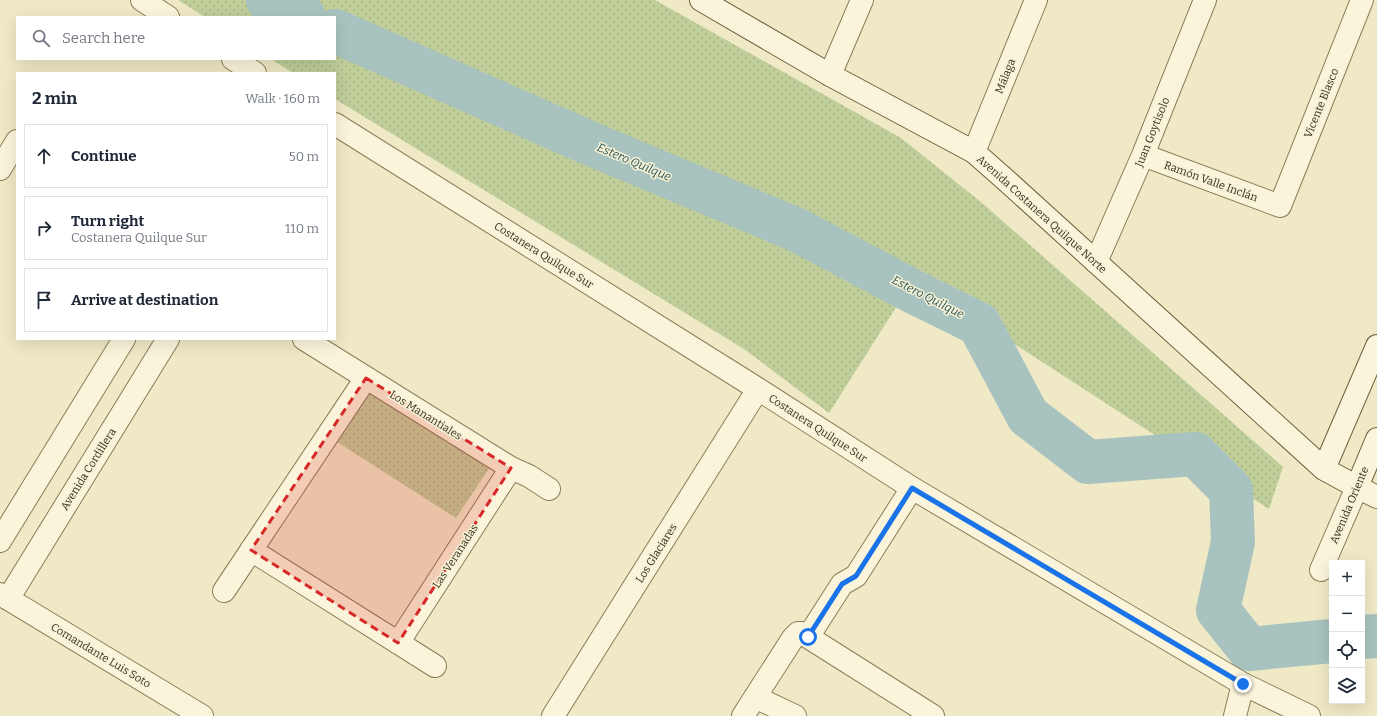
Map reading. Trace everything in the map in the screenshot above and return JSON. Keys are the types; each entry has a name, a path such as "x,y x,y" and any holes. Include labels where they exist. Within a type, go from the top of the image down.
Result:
{"street":[{"path":"142,0 166,16"},
{"name":"Avenida Costanera Quilque Norte","path":"701,0 830,76 974,152 1324,469 1356,487"},
{"path":"830,76 862,0"},
{"name":"Málaga","path":"974,152 1036,0"},
{"name":"Juan Goytisolo","path":"1096,262 1143,155 1205,0"},
{"name":"Vicente Blasco","path":"1280,206 1362,0"},
{"path":"235,60 253,72"},
{"name":"Costanera Quilque Sur","path":"336,125 758,389 912,488 1243,684 1280,709 1309,716"},
{"path":"1,164 16,142"},
{"name":"Ramón Valle Inclán","path":"1143,155 1280,206"},
{"path":"0,541 123,340"},
{"name":"Avenida Cordillera","path":"4,597 167,340"},
{"name":"Los Manantiales","path":"306,340 511,468 529,476 549,489"},
{"path":"1324,469 1377,346"},
{"path":"224,591 366,378"},
{"name":"Los Glaciares","path":"552,716 758,389"},
{"name":"Avenida Oriente","path":"1321,570 1377,439"},
{"name":"Las Veranadas","path":"398,643 511,468"},
{"path":"1356,487 1377,497"},
{"path":"808,637 842,584 856,576 912,488"},
{"path":"251,550 434,666"},
{"name":"Comandante Luis Soto","path":"4,597 202,716"},
{"path":"743,716 793,638 798,633 803,633 933,716"},
{"path":"1235,716 1243,684"},
{"path":"755,697 795,716"}],"highlighted area":[{"path":"366,378 511,468 398,643 251,550"}],"green space":[{"path":"178,0 655,0 901,138 982,203 1283,467 1269,509 914,279 829,413 744,349 336,100 336,72 291,72 273,60 336,60 336,16 203,16"},
{"path":"370,389 490,467 456,518 337,442"}],"waterway":[{"name":"Estero Quilque","path":"268,0 302,16"},
{"name":"Estero Quilque","path":"336,31 589,143 797,230 914,292 979,324 1028,416 1088,462 1195,454 1231,490 1233,542 1218,610 1249,649 1329,641"},
{"name":"Estero Quilque","path":"1365,637 1377,636"}],"route":[{"path":"808,637 842,584 856,576 912,488 1243,684"}]}
